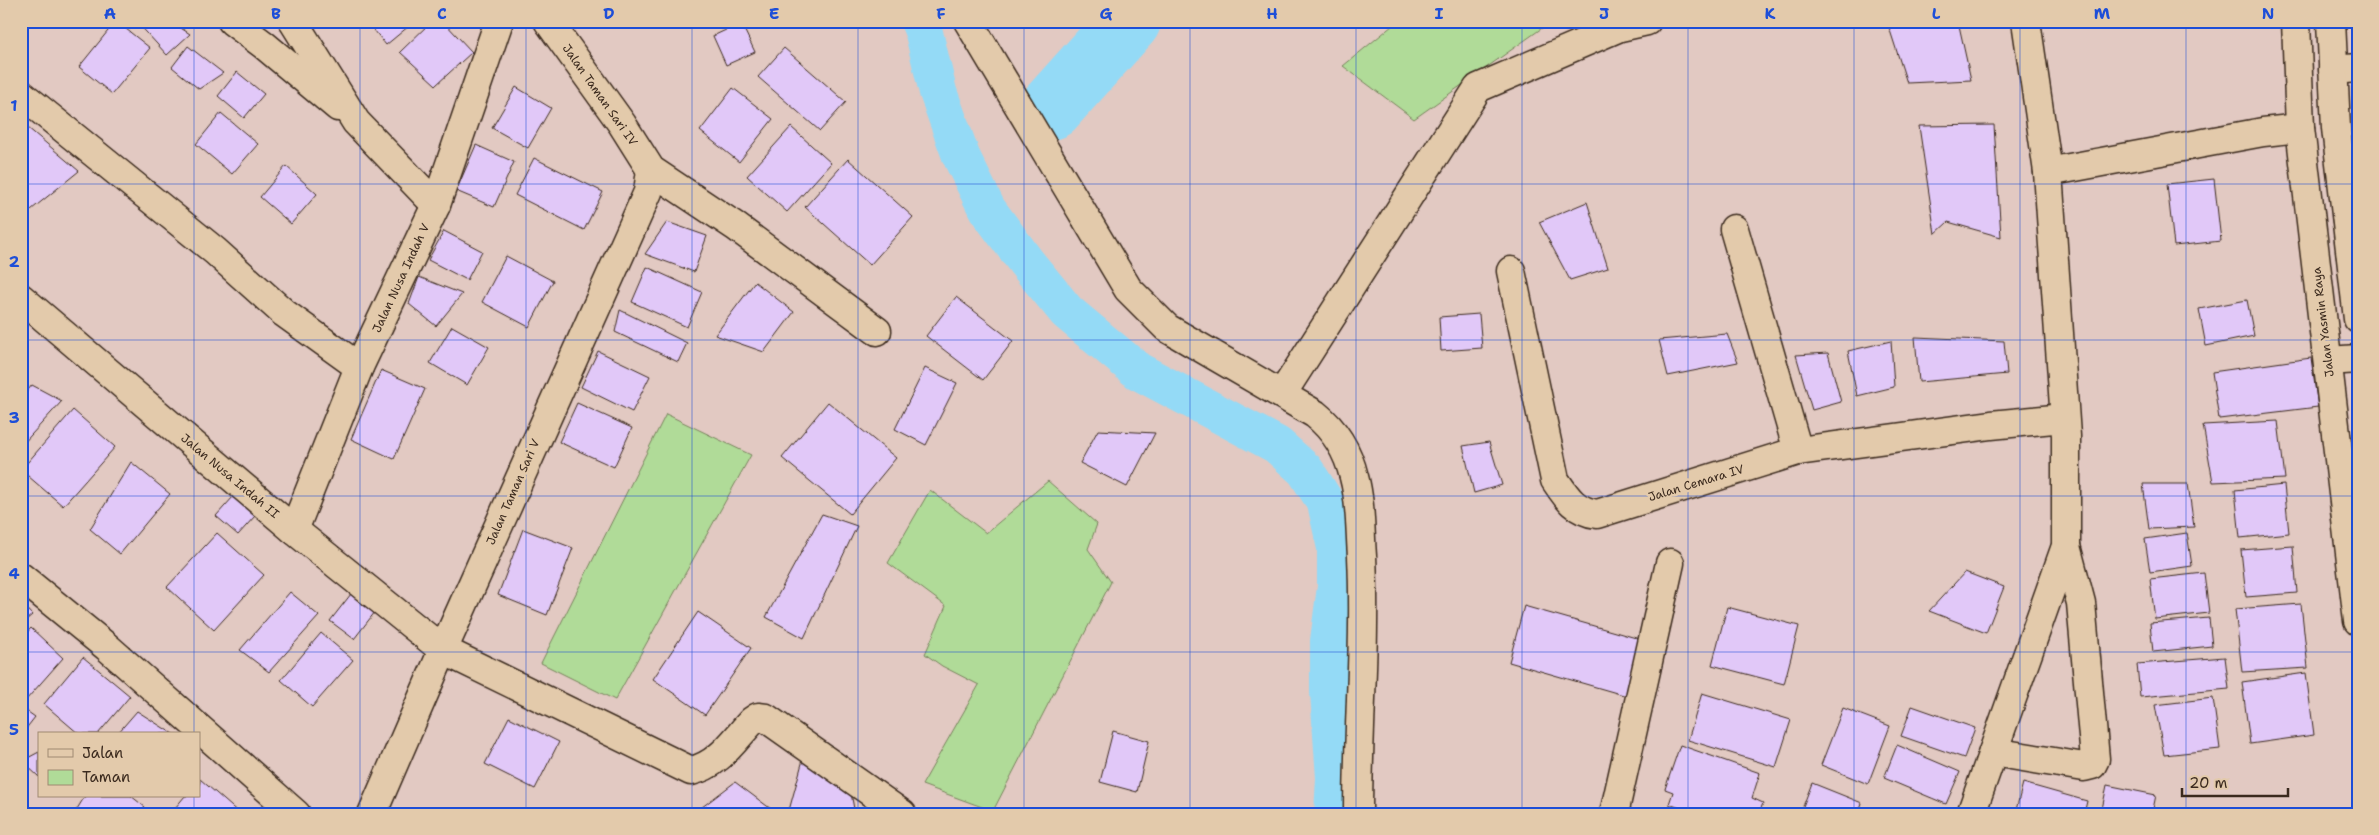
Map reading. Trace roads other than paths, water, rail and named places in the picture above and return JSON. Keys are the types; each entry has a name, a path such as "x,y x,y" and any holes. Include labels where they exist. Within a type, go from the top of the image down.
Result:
{"street":[{"path":"232,21 264,45 356,122 436,204"},
{"path":"293,21 356,122"},
{"name":"Jalan Nusa Indah V","path":"294,530 359,367 436,204 499,21"},
{"name":"Jalan Taman Sari IV","path":"548,21 622,124 651,170"},
{"path":"968,21 1128,289 1167,328 1315,414 1329,426 1342,445 1354,477 1360,518 1364,598 1358,814"},
{"path":"1282,394 1478,88 1620,27 1647,21"},
{"path":"1993,752 2084,767 2092,765 2095,759 2081,603 2066,546 2064,418 2048,172 2026,21"},
{"name":"Jalan Yasmin Raya","path":"2296,21 2300,128 2358,621"},
{"path":"2331,21 2345,69 2336,128 2358,319"},
{"path":"21,94 215,252 284,313 359,367"},
{"path":"2048,172 2263,132 2300,128"},
{"path":"651,170 735,226 876,331"},
{"name":"Jalan Taman Sari V","path":"372,814 443,650 648,192 651,170"},
{"path":"1734,228 1798,451"},
{"name":"Jalan Cemara IV","path":"1510,271 1555,480 1569,502 1585,512 1597,514 1798,451 1991,425 2064,418"},
{"name":"Jalan Nusa Indah II","path":"21,298 294,530 443,650 691,771 703,769 714,762 752,721 758,717 766,718 902,814"},
{"path":"2328,361 2358,358"},
{"path":"1971,814 2066,546"},
{"path":"1614,814 1670,563"},
{"path":"21,577 107,647 296,814"}],"waterway":[{"path":"919,21 924,33 938,92 961,156 987,209 1026,262 1067,312 1138,371 1277,445 1305,470 1326,503 1336,548 1336,587 1329,641 1329,692 1335,778 1333,814"},
{"path":"1051,108 1129,21"}]}
